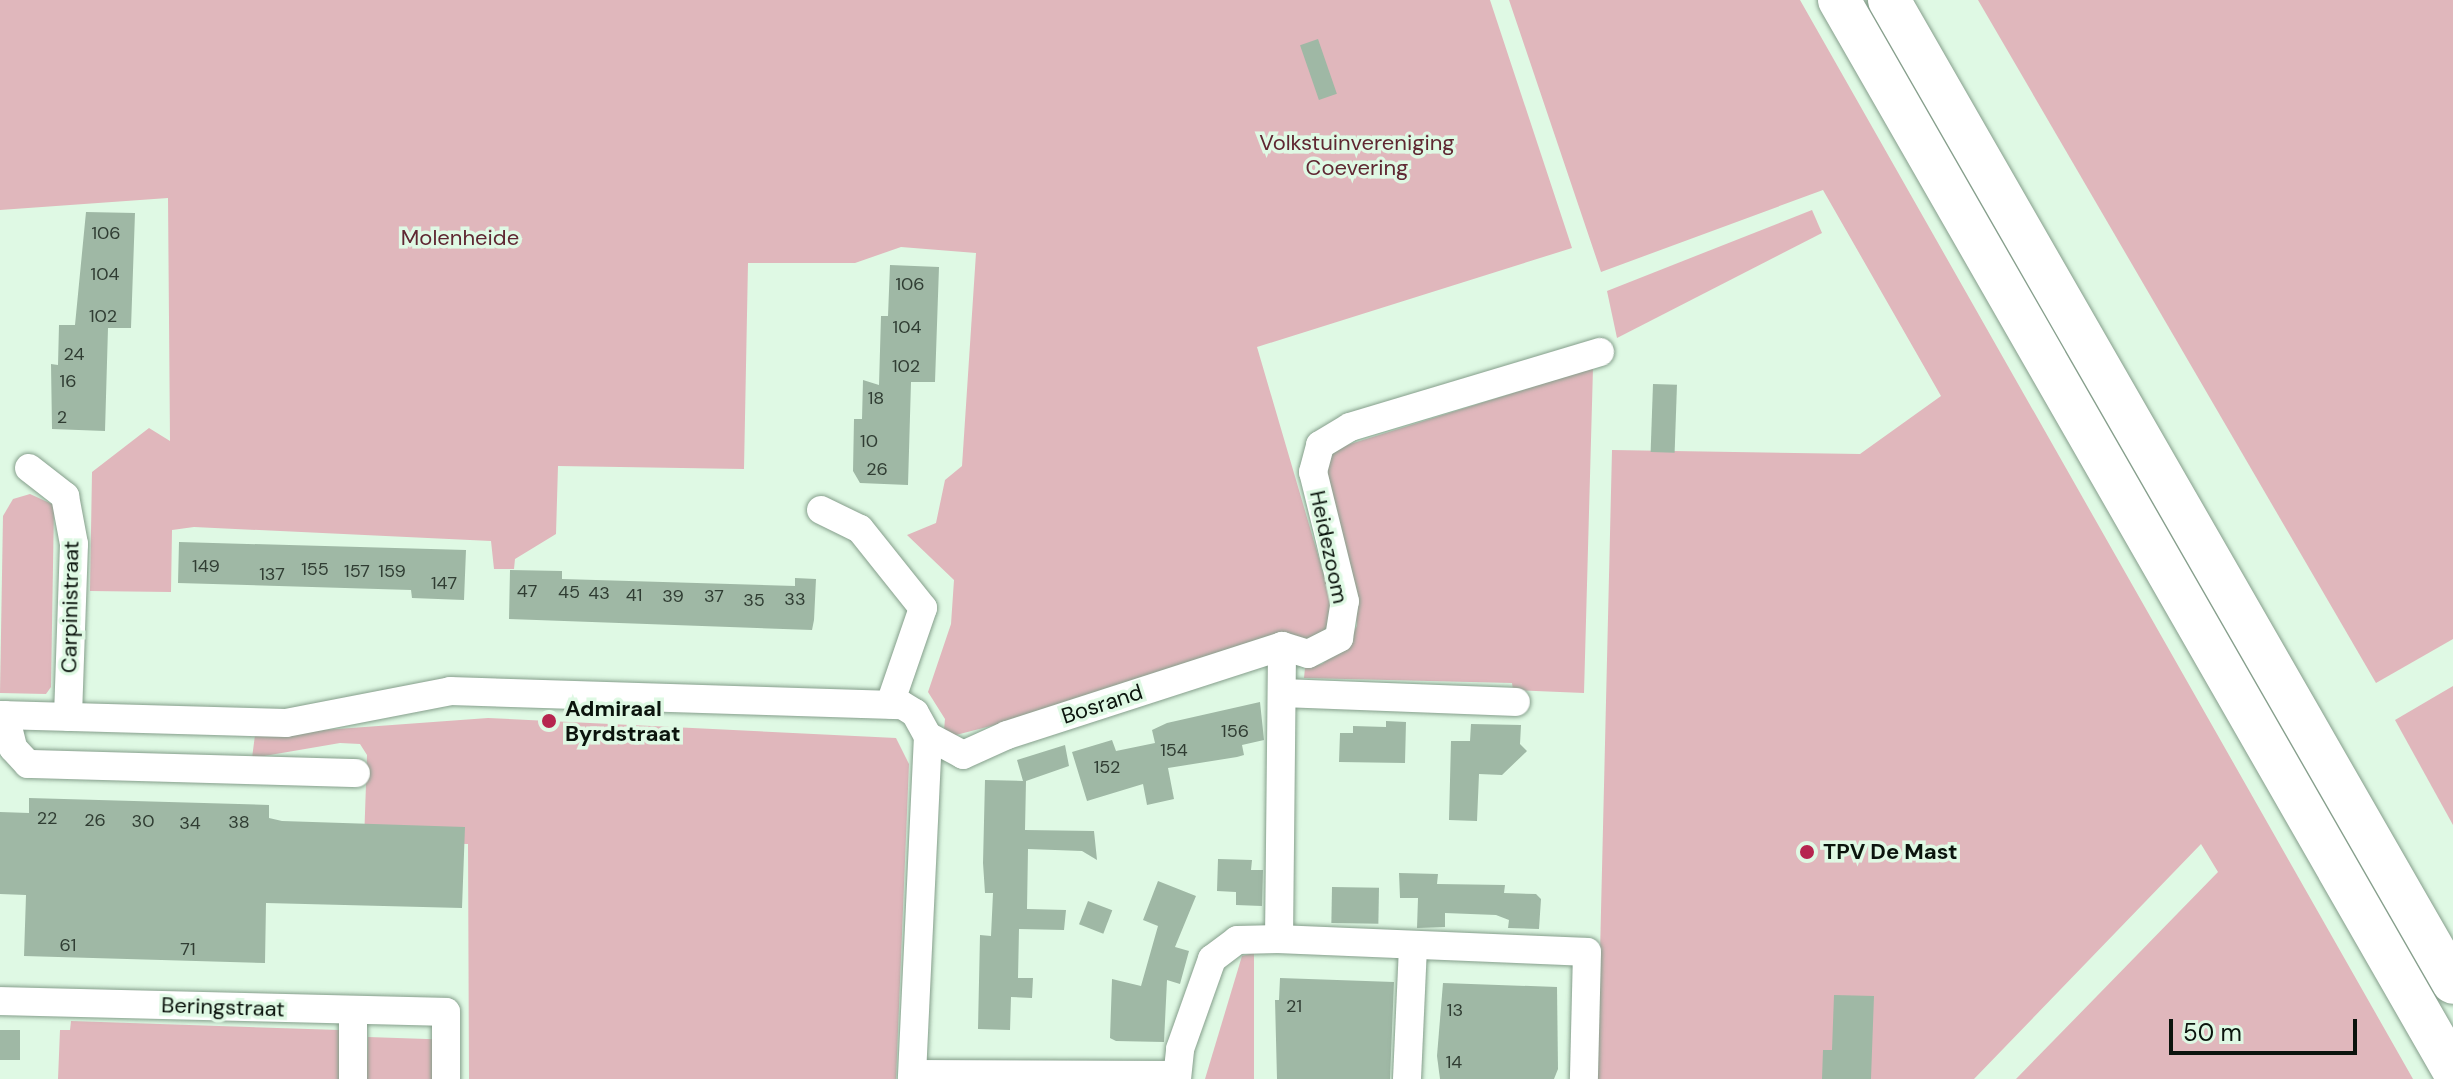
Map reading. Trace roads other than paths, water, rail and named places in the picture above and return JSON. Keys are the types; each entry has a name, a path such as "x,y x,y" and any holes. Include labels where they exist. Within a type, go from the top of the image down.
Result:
{"highway":[{"path":"1839,0 2453,1070"},
{"path":"1889,0 2453,983"}],"street":[{"name":"Heidezoom","path":"1282,646 1308,654 1339,638 1345,601 1313,472 1320,445 1350,427 1600,352"},
{"name":"Carpinistraat","path":"29,468 65,496 74,544 68,717"},
{"path":"356,773 28,764 13,748 2,715 286,723 450,691 890,704 923,608 860,529 821,510"},
{"path":"1279,939 1282,646"},
{"name":"Bosrand","path":"890,704 915,713 928,736 963,755 1007,735 1282,646"},
{"path":"1283,693 1516,702"},
{"path":"928,736 912,1077 1177,1077 1180,1049 1212,959 1237,940 1279,939 1587,952 1584,1079"},
{"path":"1407,1079 1413,945"},
{"name":"Beringstraat","path":"0,1001 446,1012 446,1079"},
{"path":"353,1010 353,1079"}],"place":[{"name":"Admiraal Byrdstraat","path":"549,721"},
{"name":"TPV De Mast","path":"1807,852"}],"park label":[{"name":"Volkstuinvereniging Coevering","path":"1357,154"},
{"name":"Molenheide","path":"460,238"}]}
